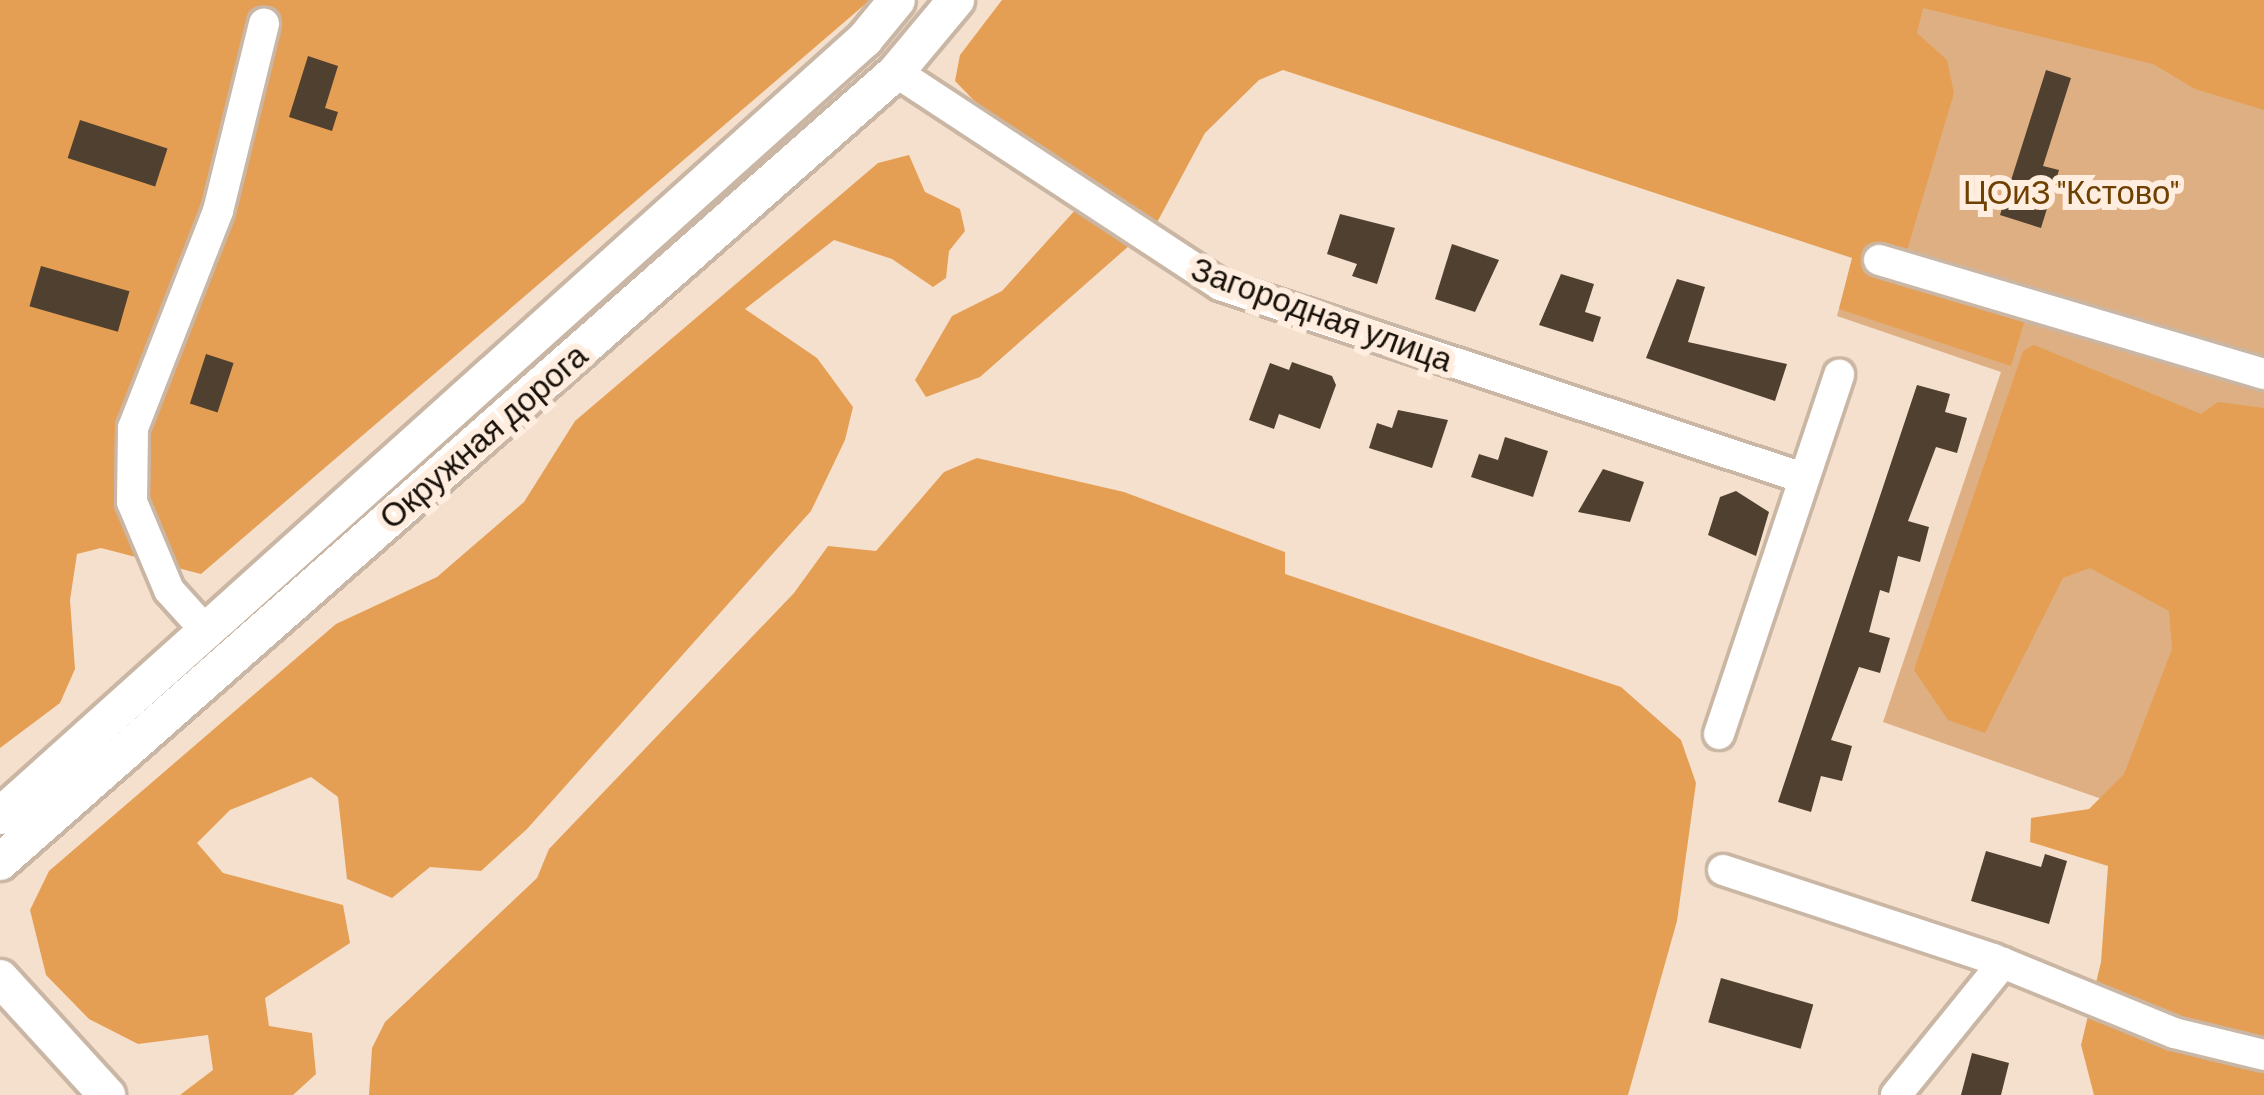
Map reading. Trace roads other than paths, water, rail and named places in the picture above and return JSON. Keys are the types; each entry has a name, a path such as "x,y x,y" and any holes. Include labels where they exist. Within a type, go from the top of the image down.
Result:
{"main road":[{"name":"Окружная дорога","path":"0,816 865,39 897,0"},
{"name":"Окружная дорога","path":"0,862 896,73 956,0"},
{"path":"0,978 107,1095"}],"street":[{"path":"206,631 169,590 132,502 133,428 218,211 264,24"},
{"name":"Загородная улица","path":"896,73 1220,285 1796,474"},
{"path":"1879,260 2264,374"},
{"path":"1719,734 1796,474 1838,375"},
{"path":"1723,871 2003,963 2174,1034 2264,1054"},
{"path":"1897,1095 2003,963"}],"park label":[{"name":"ЦОиЗ \"Кстово\"","path":"2071,192"}]}
